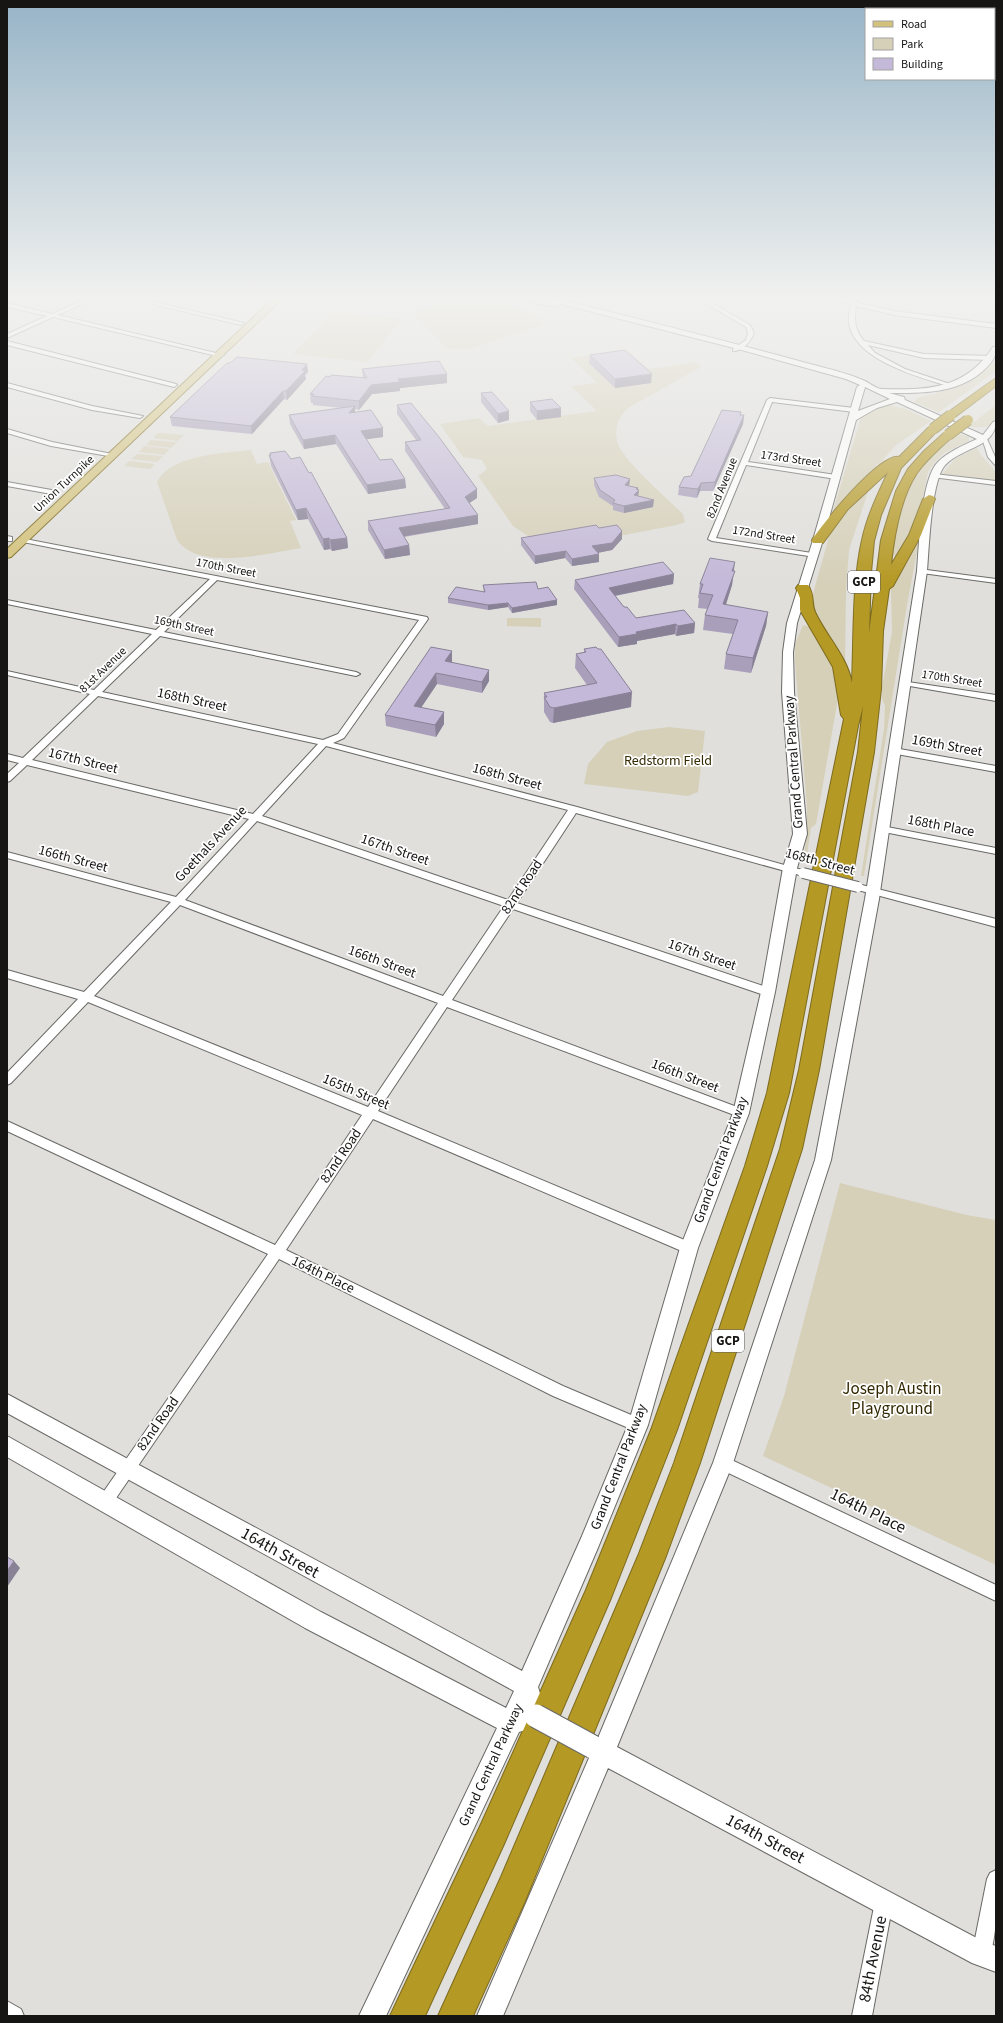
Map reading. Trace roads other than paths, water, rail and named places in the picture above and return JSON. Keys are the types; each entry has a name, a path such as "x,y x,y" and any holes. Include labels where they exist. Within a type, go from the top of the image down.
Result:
{"highway":[{"name":"Grand Central Parkway","path":"407,2016 493,1833 597,1598 664,1430 756,1166 778,1093 850,726 859,694 868,541 885,489 896,467 913,449 933,429 980,393"},
{"name":"GCP","path":"456,2016 528,1854 612,1655 654,1549 692,1448 791,1149 809,1070 864,759 873,689 876,631 882,593 887,540 902,491 912,472 928,453 971,417"},
{"path":"818,540 828,523 882,470 913,449"},
{"path":"882,593 914,535 929,499"},
{"path":"803,588 808,598 807,610 840,667 844,681 850,726"}],"main road":[{"name":"Union Turnpike","path":"47,503 165,393"},
{"name":"Union Turnpike","path":"7,555 12,538 114,455 179,393"},
{"name":"Grand Central Parkway","path":"372,2016 404,1952 511,1723 590,1543 638,1425 689,1248 741,1113 797,870 800,834 798,795 788,692 788,652 792,623 812,555 818,540 859,393"},
{"path":"882,393 984,439"},
{"path":"851,420 863,411 877,404 923,393"},
{"path":"490,2016 598,1750 723,1463 823,1160 865,888 882,829 922,570 929,499 934,476 941,464 959,451 984,439 996,424"},
{"name":"164th Street","path":"7,1403 127,1470 527,1686"},
{"path":"7,1446 313,1620 511,1723 536,1716 527,1686"},
{"name":"164th Street","path":"536,1716 989,1957"}],"street":[{"path":"38,393 92,408 140,416"},
{"name":"82nd Avenue","path":"712,539 770,400 854,410"},
{"path":"7,431 51,444 114,455"},
{"path":"984,439 994,457 996,464"},
{"name":"173rd Street","path":"744,463 836,476"},
{"path":"934,476 996,483"},
{"path":"7,484 57,493"},
{"name":"170th Street","path":"12,538 424,620"},
{"name":"172nd Street","path":"712,539 812,555"},
{"path":"922,570 996,581"},
{"name":"81st Avenue","path":"7,779 215,578"},
{"name":"169th Street","path":"7,602 356,674"},
{"name":"Goethals Avenue","path":"7,1080 178,901 324,743 341,736 424,620"},
{"name":"168th Street","path":"7,673 324,743 996,923"},
{"name":"170th Street","path":"904,683 996,698"},
{"name":"169th Street","path":"894,751 996,769"},
{"name":"167th Street","path":"7,757 256,817 768,992"},
{"name":"82nd Road","path":"105,1502 276,1252 574,809"},
{"name":"168th Place","path":"882,829 996,851"},
{"name":"166th Street","path":"7,856 178,901 445,1000 741,1113"},
{"name":"165th Street","path":"7,974 86,997 370,1113 689,1248"},
{"name":"164th Place","path":"7,1126 276,1252 558,1391 638,1425"},
{"name":"164th Place","path":"723,1463 996,1593"},
{"path":"989,1957 996,1879"},
{"name":"84th Avenue","path":"862,2016 884,1902"},
{"path":"7,2011 14,2016"}],"park label":[{"name":"Redstorm Field","path":"668,761"},
{"name":"Joseph Austin Playground","path":"892,1399"}]}
